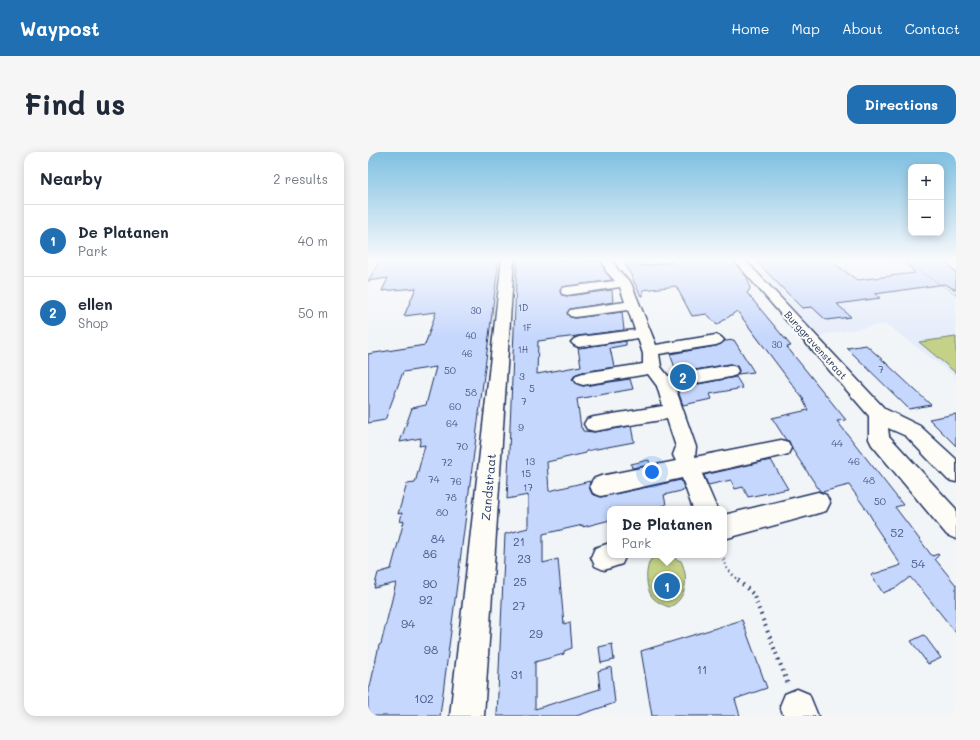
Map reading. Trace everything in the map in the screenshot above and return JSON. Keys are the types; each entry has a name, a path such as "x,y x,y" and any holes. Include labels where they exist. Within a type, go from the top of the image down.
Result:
{"street":[{"name":"Zandstraat","path":"467,716 506,285"},
{"path":"567,291 608,285"},
{"path":"626,285 644,333 657,377 665,383 686,447 684,455 703,506"},
{"name":"Burggravenstraat","path":"762,285 878,414 913,431 956,474"},
{"path":"575,313 634,305"},
{"path":"579,342 644,333"},
{"path":"583,379 716,340"},
{"path":"665,383 730,371"},
{"path":"594,424 674,411"},
{"path":"878,414 879,439 956,527"},
{"path":"601,486 781,448"},
{"path":"727,526 818,503"}],"path":[{"path":"942,285 956,294"},
{"path":"723,558 727,569 753,594 799,711"}],"shaded area":[{"path":"768,285 956,285 956,377 886,324 816,336"}],"green space":[{"path":"956,337 956,373 919,342"},
{"path":"673,558 681,561 684,567 685,587 683,594 675,604 669,607 656,601 648,589 647,573 651,559"}],"building":[{"path":"385,285 496,285 440,716 368,716 368,687 370,687 379,645 381,644 396,583 374,588 378,573 391,569 404,521 400,522 402,513 398,514 407,484 415,483 425,445 419,446 421,438 400,442 412,408 426,405 436,367 403,372 385,420 368,423 368,354 425,345 436,312 404,316 416,288 382,291"},
{"path":"516,285 574,285 562,287 560,291 562,295 567,296 612,290 613,302 570,309 567,314 570,317 575,318 622,312 624,330 538,341 537,374 581,366 578,348 626,341 626,345 610,348 614,367 576,374 572,379 577,384 583,386 630,379 633,389 577,399 581,428 583,431 594,432 631,426 634,442 586,451 586,453 547,462 549,491 590,481 589,487 592,494 601,497 681,480 685,490 664,495 666,505 607,506 607,521 583,527 583,525 543,534 543,563 558,559 564,624 570,622 572,648 564,651 564,654 535,662 535,709 600,689 598,671 611,667 615,703 576,716 497,716 505,534 528,528 528,495 507,499"},
{"path":"636,285 749,285 750,289 747,293 791,346 787,347 846,420 837,421 903,505 895,507 932,556 939,555 935,559 956,585 956,633 910,577 897,587 883,593 871,575 901,565 873,523 874,522 868,512 849,485 822,492 820,491 792,449 789,441 786,440 772,418 808,410 804,400 737,311 717,325 707,314 692,316 676,286 643,290 643,296 641,296"},
{"path":"780,285 936,285 875,294 880,298 837,304 851,317 826,320 812,307 802,308"},
{"path":"947,285 956,285 956,290"},
{"path":"734,340 754,372 738,374 739,370 737,366 730,364 677,373 670,354 716,346 725,341"},
{"path":"866,345 931,405 909,409 847,348"},
{"path":"736,377 743,388 710,394 712,399 683,405 677,388"},
{"path":"956,414 956,446 929,419"},
{"path":"649,460 650,465 632,468 631,464"},
{"path":"771,460 788,489 748,497 743,487 735,489 731,480 708,485 704,475"},
{"path":"742,620 767,688 735,699 740,716 652,716 641,651"},
{"path":"924,635 941,658 928,664 911,641"},
{"path":"612,644 614,660 601,663 599,647"}],"place":[{"name":"ellen","path":"683,377"},
{"name":"De Platanen","path":"667,586"}]}
